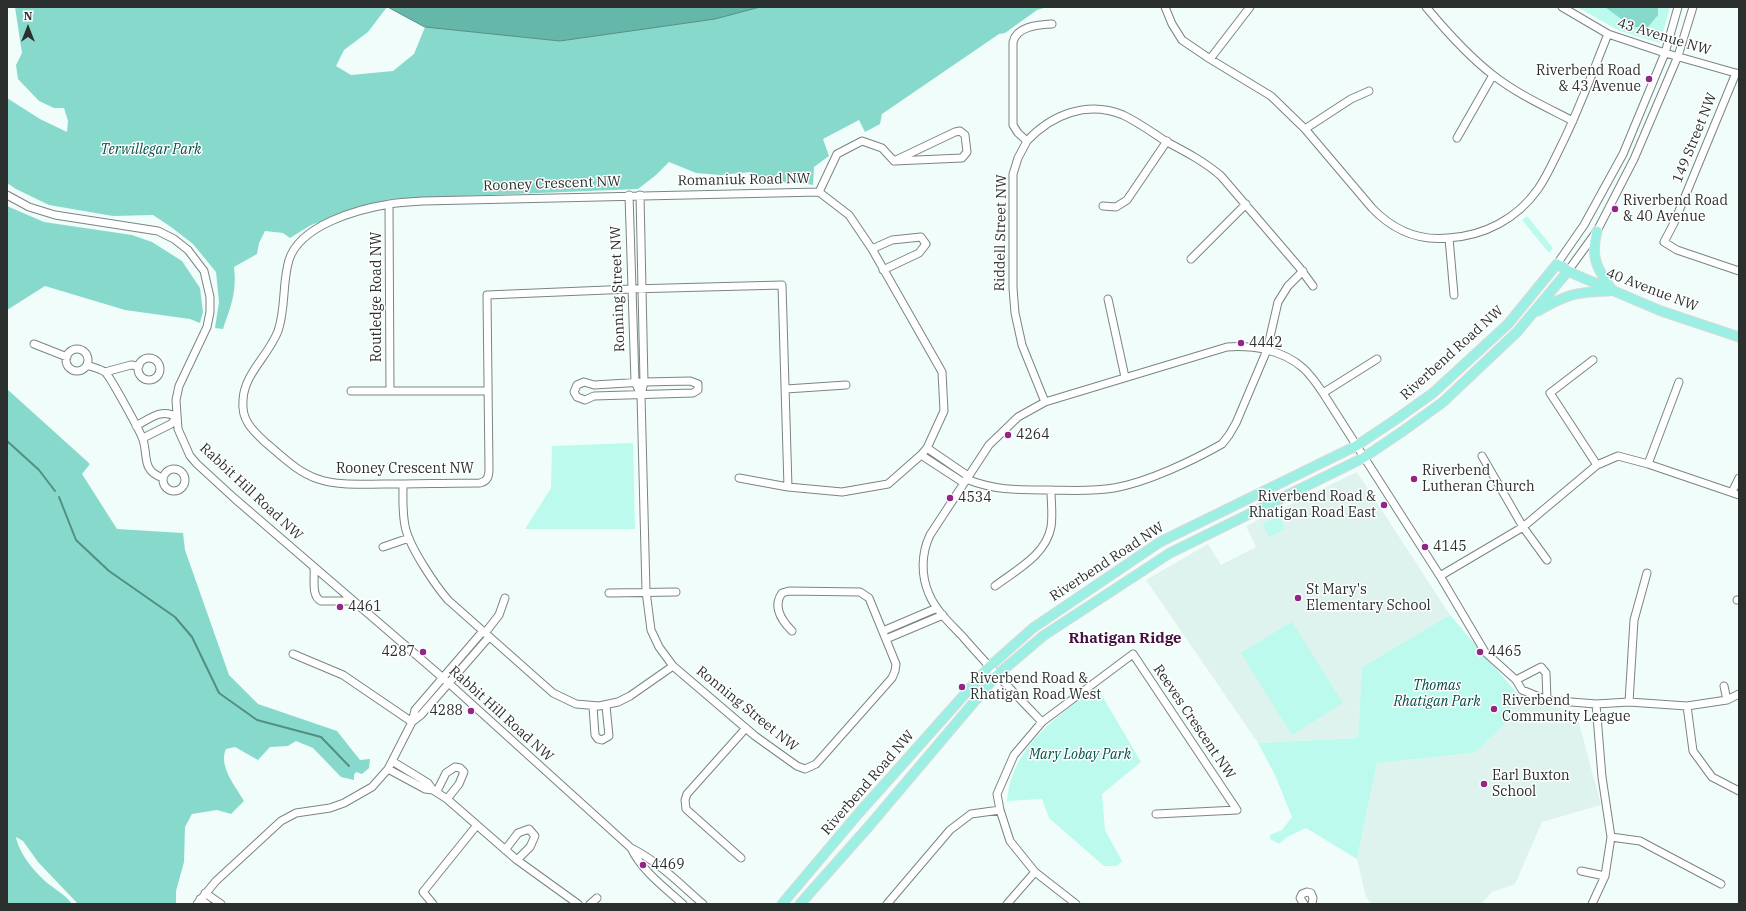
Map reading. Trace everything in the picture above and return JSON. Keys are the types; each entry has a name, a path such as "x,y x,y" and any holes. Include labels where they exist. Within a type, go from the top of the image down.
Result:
{"main road":[{"path":"1597,231 1593,245 1596,263 1601,275 1613,291"},
{"name":"40 Avenue NW","path":"1557,264 1568,271 1661,311 1739,337"},
{"name":"Riverbend Road NW","path":"782,904 858,814 989,667 1033,628 1160,542 1356,446 1395,420 1433,393 1508,324 1557,264"},
{"name":"Riverbend Road NW","path":"800,904 870,826 996,676 1043,636 1170,553 1363,458 1443,402 1517,332 1568,271"},
{"path":"1533,314 1557,300 1572,294 1613,291"}],"street":[{"path":"1165,7 1172,24 1182,40 1271,96 1305,129 1384,220 1398,229 1414,235 1431,238 1468,236 1490,228 1511,216 1526,204 1543,182 1573,121 1608,34"},
{"path":"1210,59 1250,7"},
{"path":"1426,7 1450,36 1493,75 1533,101 1573,121"},
{"name":"43 Avenue NW","path":"1562,7 1608,34 1665,53 1737,73"},
{"name":"Riverbend Road NW","path":"1557,264 1584,225 1623,154 1665,53 1678,7"},
{"name":"Riverbend Road NW","path":"1568,271 1597,231 1634,159 1678,56 1693,7"},
{"path":"1027,142 1018,133 1013,125 1013,42 1016,35 1022,30 1039,25 1052,24"},
{"name":"149 Street NW","path":"1737,73 1674,223 1664,242 1677,250 1739,271"},
{"path":"1457,138 1493,75"},
{"path":"1305,129 1351,99 1369,91"},
{"name":"Riddell Street NW","path":"1045,402 1022,345 1013,300 1013,174 1018,158 1027,142 1042,126 1063,114 1087,109 1111,111 1167,141 1215,170 1227,181 1303,271 1313,286"},
{"path":"819,192 838,154 862,141 882,148 894,161 962,158 968,152 965,135 960,131 954,132 894,161"},
{"path":"1103,206 1116,207 1127,200 1167,141"},
{"name":"Romaniuk Road NW","path":"640,195 819,192 849,215 872,249 942,372 944,411 927,448 888,484 842,492 788,487 739,478"},
{"name":"Rabbit Hill Road NW","path":"7,195 29,207 55,215 158,231 174,238 195,257 204,271 208,285 210,312 205,332 179,386 176,400 177,418 182,440 190,456 197,464 314,568 449,684 631,848 668,873 703,904"},
{"name":"Ronning Street NW","path":"629,195 635,382 641,395"},
{"name":"Rooney Crescent NW","path":"631,288 488,295 489,469 486,480 480,483 402,484 343,483 326,481 308,475 289,463 252,430 246,422 243,408 243,395 246,386 269,350 278,330 283,308 287,270 292,252 296,244 302,238 318,227 352,213 389,204 463,200 640,195"},
{"name":"Ronning Street NW","path":"640,195 640,288 644,382 641,395 646,591 651,630 659,647 673,666 746,728 798,766 805,769 812,767 894,675 896,664 869,598 863,593 856,591 789,591 782,593 780,596 779,614 783,622 792,631"},
{"name":"Routledge Road NW","path":"389,204 390,391"},
{"path":"1191,259 1246,204"},
{"path":"872,249 892,240 921,237 926,244 920,253 883,270"},
{"path":"1449,238 1454,295"},
{"path":"921,455 966,479 984,486 1002,489 1101,489 1125,485 1146,479 1222,444 1236,423 1267,350 1278,302 1283,292 1303,271"},
{"path":"631,288 782,285 788,487"},
{"path":"1108,299 1125,377"},
{"path":"34,344 67,357"},
{"path":"1076,904 1034,872 1010,841 1000,810 997,794 1014,755 1042,722 996,676 937,608 926,585 923,566 924,550 934,529 989,445 1006,426 1018,417 1045,402 1227,347 1246,346 1267,350 1295,361 1304,369 1323,393 1363,458 1440,576 1485,652 1516,680 1522,690 1547,700 1596,704 1629,702 1687,706 1727,700 1739,694"},
{"path":"81,350 88,358 87,365 83,370 75,371 67,364 67,357 71,351 81,350"},
{"path":"1323,393 1377,359"},
{"path":"1593,360 1550,394 1597,465"},
{"path":"87,365 105,372 131,366 138,366"},
{"path":"105,372 143,438 147,464 152,472 163,478"},
{"path":"690,381 698,384 698,390 693,394 594,396 585,400 577,398 574,392 577,385 584,382 594,385 644,382 690,381"},
{"path":"1648,464 1679,382"},
{"path":"786,389 846,385"},
{"path":"351,391 488,391"},
{"path":"136,426 163,413 169,413 177,418 170,424 143,438"},
{"path":"927,448 966,479"},
{"path":"1482,456 1523,527 1547,560"},
{"path":"1440,576 1523,527 1597,465 1618,456 1648,464 1736,493 1739,478"},
{"path":"402,484 403,513 406,530 409,538 441,592 486,634 560,697 576,704 593,707 606,706 630,696 673,666"},
{"path":"995,586 1030,560 1044,545 1050,528 1051,490"},
{"path":"383,547 409,538"},
{"path":"314,568 315,594 317,599 321,601 352,601"},
{"path":"1629,702 1634,620 1647,573"},
{"path":"609,593 646,591 676,592"},
{"path":"412,722 449,684 499,615 505,598"},
{"path":"883,631 937,608"},
{"path":"886,639 943,615"},
{"path":"207,904 198,902 205,893 281,821 296,813 330,808 350,801 372,787 388,769 412,722 415,710 442,678 486,634"},
{"path":"293,654 343,674 412,722"},
{"name":"Reeves Crescent NW","path":"1042,722 1133,654 1237,810 1156,814"},
{"path":"1516,680 1541,667 1546,673 1547,700"},
{"path":"1724,686 1727,700"},
{"path":"1592,904 1604,876 1611,838 1602,777 1596,704"},
{"path":"593,707 595,735 598,739 605,740 608,736 606,706"},
{"path":"1687,706 1693,752 1712,777 1739,791"},
{"path":"740,858 686,810 684,800 746,728"},
{"path":"392,761 428,783 517,860 578,904"},
{"path":"435,790 446,773 455,767 460,768 464,772 463,777 447,799"},
{"path":"388,769 425,789 435,790"},
{"path":"887,904 950,830 971,814 1000,810"},
{"path":"433,904 422,892 476,825"},
{"path":"505,850 518,833 529,829 535,836 530,847 517,860"},
{"path":"1611,838 1640,841 1721,884"},
{"name":"Rabbit Hill Road NW","path":"631,848 636,859 648,873 683,904"},
{"path":"1581,871 1604,876"},
{"path":"1007,904 1034,872"},
{"path":"1304,904 1300,898 1302,894 1307,892 1312,893 1312,904"},
{"path":"205,893 221,904"},
{"path":"590,904 597,898"}],"shaded area":[{"path":"388,7 760,7 715,19 560,41 425,27"},
{"name":"St Mary's Elementary School","path":"1357,472 1450,615 1362,667 1358,738 1258,743 1146,580 1208,544 1221,565 1256,547 1246,526"},
{"name":"Earl Buxton School","path":"1516,692 1542,704 1576,712 1601,805 1542,822 1515,884 1492,892 1481,904 1372,904 1366,897 1357,859 1377,763 1474,753 1505,724"}],"green space":[{"name":"Terwillegar Park","path":"15,7 387,7 368,32 344,50 336,66 351,75 393,71 414,54 425,27 560,41 715,19 760,7 1047,7 1037,10 1005,33 999,34 882,114 880,124 865,132 859,120 823,139 829,156 814,167 813,185 758,180 751,172 720,175 696,173 669,162 656,175 638,189 390,199 311,225 290,238 283,233 265,231 259,243 257,254 234,267 234,292 223,329 215,328 219,302 216,272 193,244 171,227 153,215 113,216 49,205 7,183 7,98 40,119 67,132 68,121 64,108 54,108 39,101 18,79 16,65 22,53"},
{"path":"1577,7 1670,7 1660,43 1620,31"},
{"path":"1605,7 1658,7 1658,15 1648,27 1632,27"},
{"path":"7,206 44,222 132,235 152,242 182,261 200,288 203,312 200,323 190,319 125,310 45,286 7,310"},
{"path":"1527,216 1553,248 1549,253 1522,220"},
{"path":"7,389 90,464 82,474 117,529 183,533 185,550 229,675 258,704 337,731 360,760 370,759 369,768 362,774 356,772 354,775 354,780 341,777 313,748 296,741 288,746 270,747 258,760 235,747 226,749 224,762 226,769 244,801 231,814 217,810 192,814 185,827 184,862 176,891 176,904 78,904 38,862 23,841 16,837 23,855 36,872 45,881 63,894 72,904 7,904"},
{"path":"633,443 635,529 525,529 551,488 552,446"},
{"path":"1279,516 1285,529 1269,537 1263,524"},
{"name":"Thomas Rhatigan Park","path":"1450,615 1516,692 1505,724 1474,753 1377,763 1357,859 1306,828 1287,837 1279,844 1270,839 1270,835 1282,830 1292,817 1275,775 1258,743 1358,738 1362,667"},
{"path":"1292,622 1343,703 1292,735 1241,653"},
{"name":"Mary Lobay Park","path":"1097,687 1141,762 1102,794 1105,830 1122,861 1117,866 1104,866 1049,818 1042,799 1007,801 1011,781 1017,764 1027,748 1052,722"}],"waterway":[{"path":"7,441 39,470 55,491"},
{"path":"59,497 76,540 109,571 175,617 192,637 219,693 257,720 321,737 349,766"}],"place":[{"name":"Riverbend Road & 43 Avenue","path":"1649,79"},
{"name":"Riverbend Road & 40 Avenue","path":"1615,209"},
{"name":"4442","path":"1241,343"},
{"name":"4264","path":"1008,435"},
{"name":"Riverbend Lutheran Church","path":"1414,479"},
{"name":"4534","path":"950,498"},
{"name":"Riverbend Road & Rhatigan Road East","path":"1384,505"},
{"name":"4145","path":"1425,547"},
{"name":"St Mary's Elementary School","path":"1298,598"},
{"name":"4461","path":"340,607"},
{"name":"4287","path":"423,652"},
{"name":"4465","path":"1480,652"},
{"name":"Riverbend Road & Rhatigan Road West","path":"962,687"},
{"name":"Riverbend Community League","path":"1494,709"},
{"name":"4288","path":"471,711"},
{"name":"Earl Buxton School","path":"1484,784"},
{"name":"4469","path":"643,865"}],"district":[{"name":"Rhatigan Ridge","path":"1125,639"}]}
